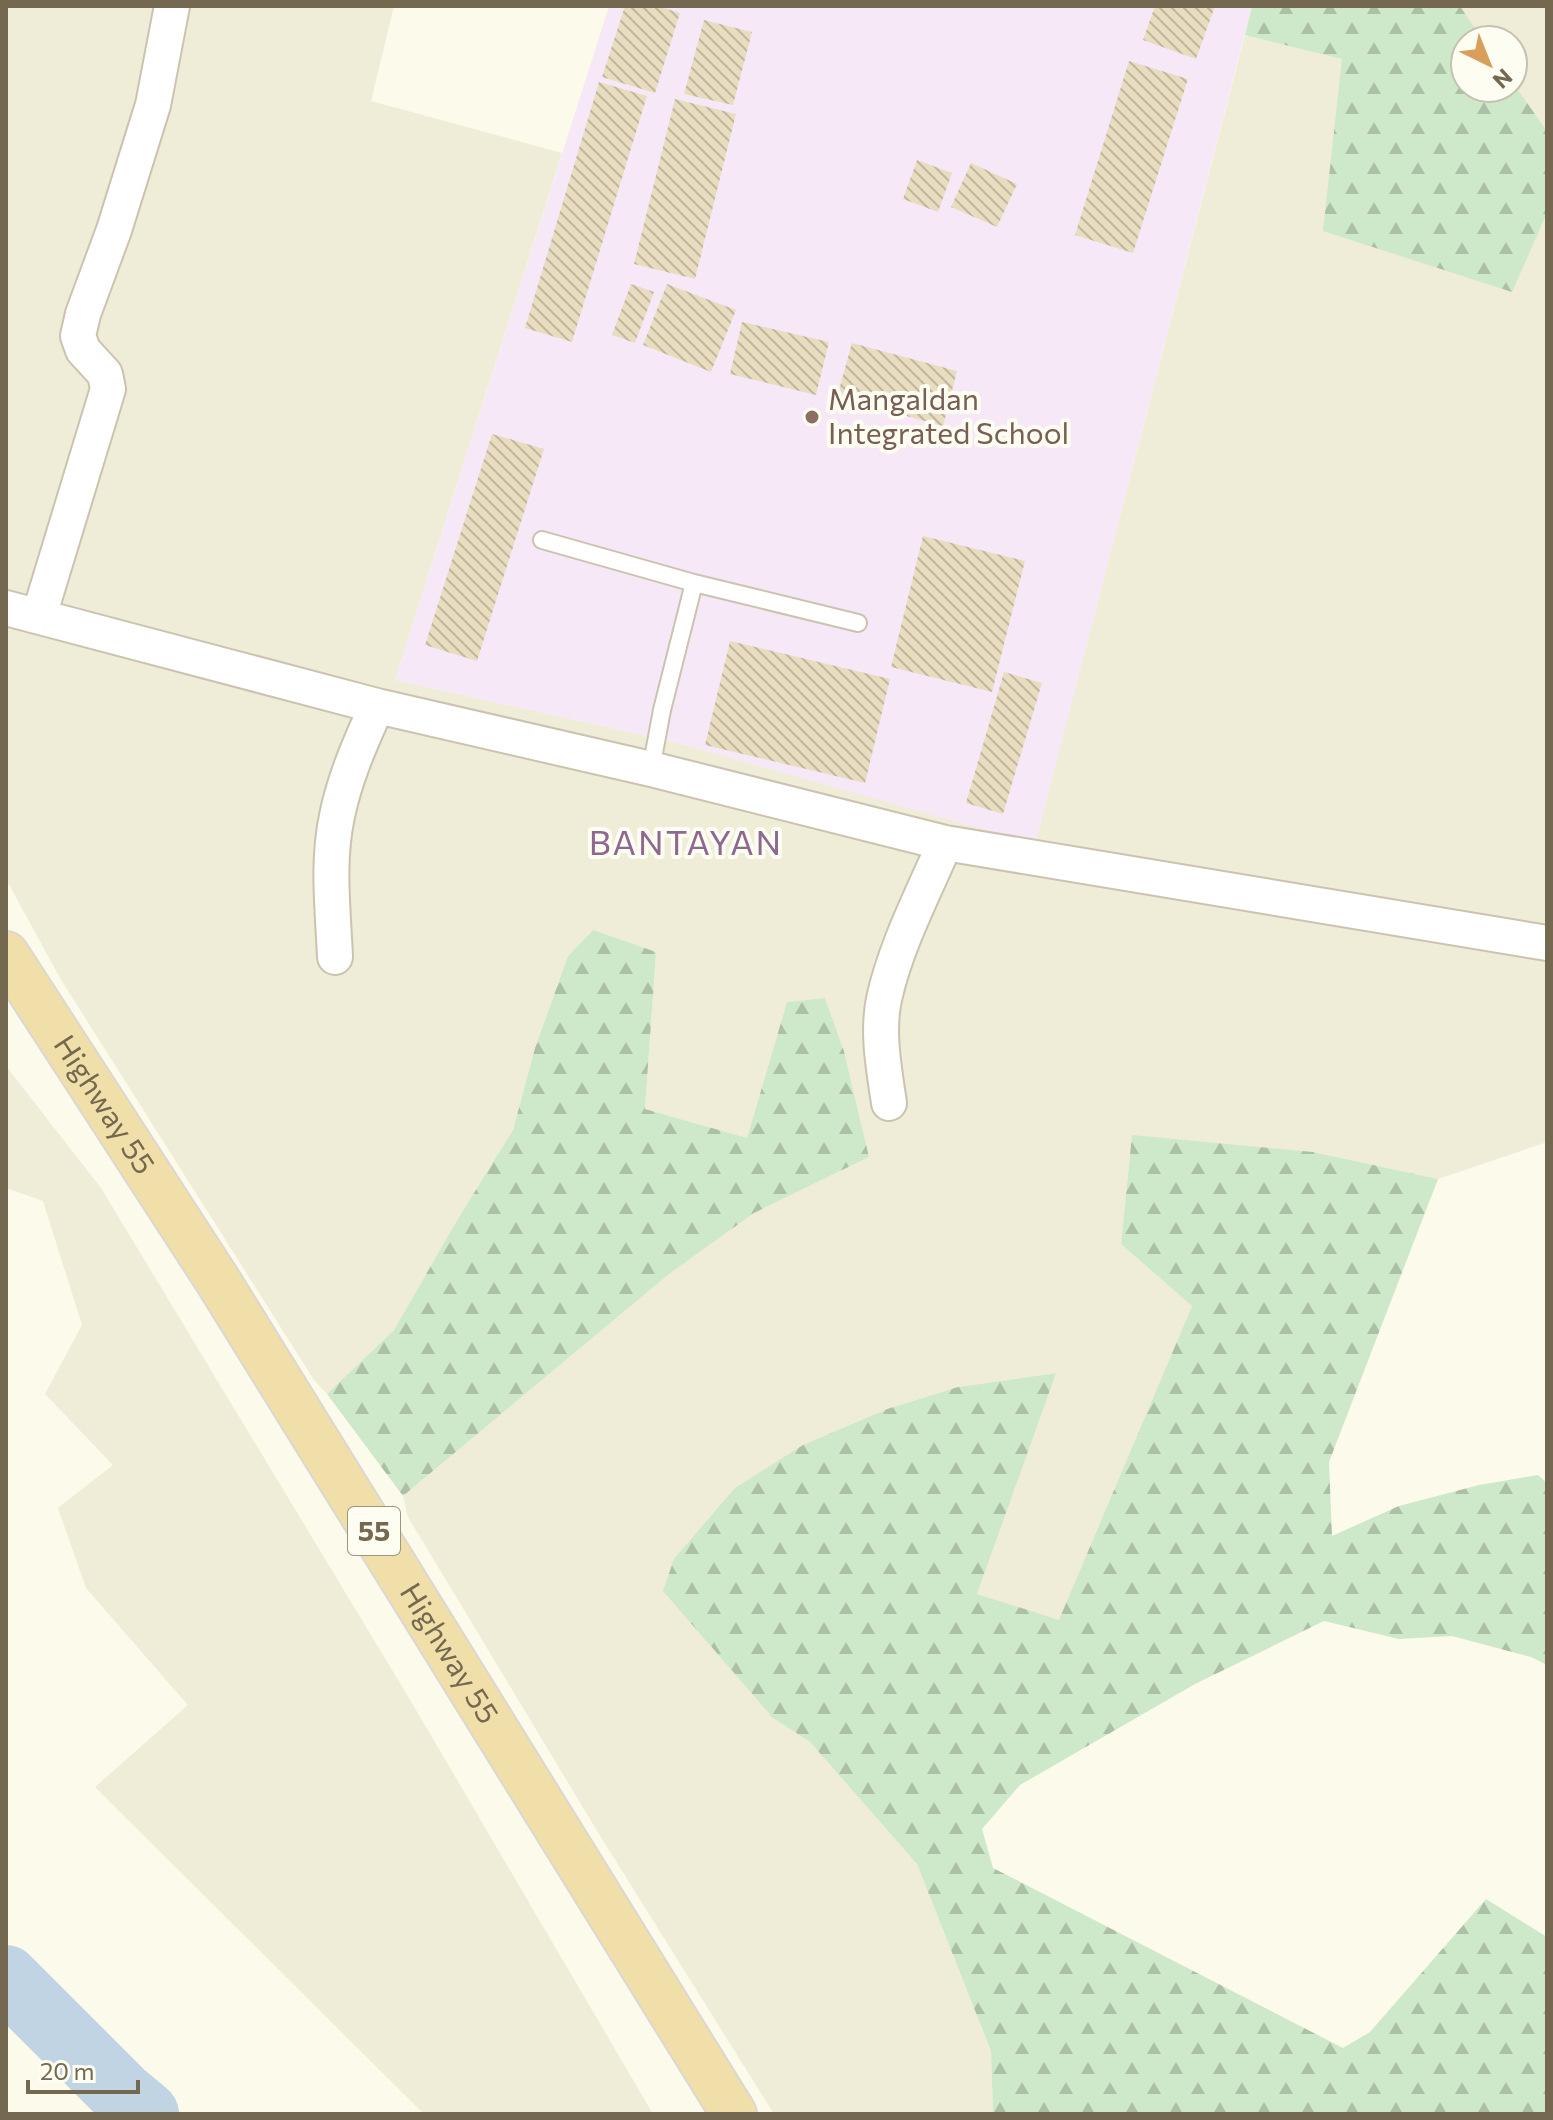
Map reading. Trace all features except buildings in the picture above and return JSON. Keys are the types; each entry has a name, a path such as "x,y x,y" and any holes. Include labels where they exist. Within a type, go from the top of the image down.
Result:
{"highway":[{"name":"Highway 55","path":"6,954 226,1294 734,2114"}],"street":[{"path":"39,616 108,389 105,374 83,350 78,336 153,105 172,6"},
{"path":"6,608 377,706 651,769 945,843 1547,943"},
{"path":"335,957 331,870 337,816 353,761 377,706"},
{"path":"889,1103 881,1047 884,1001 900,946 945,843"}],"lane":[{"path":"542,540 694,583 858,623"},
{"path":"651,769 662,710 694,583"}],"shaded area":[{"path":"6,6 394,6 371,101 562,153 395,680 674,742 1035,843 1245,35 1342,58 1511,291 1547,213 1547,1142 1438,1179 1313,1152 1132,1136 1121,1244 1192,1306 1059,1621 977,1594 1055,1373 958,1387 887,1409 803,1445 773,1718 810,1742 917,1864 991,2051 993,2114 774,2114 599,1834 408,1517 403,1496 669,1274 754,1213 869,1157 844,1051 825,998 787,1002 747,1138 645,1109 656,952 592,931 568,956 535,1048 513,1130 394,1330 327,1394 314,1380 60,978 6,879"},
{"name":"Mangaldan Integrated School","path":"609,6 1252,6 1035,844 674,742 395,680"},
{"path":"1460,6 1547,6 1547,131 1528,104 1529,24 1472,24"},
{"path":"6,1066 101,1188 409,1698 653,2114 424,2114 95,1787 188,1705 86,1588 58,1508 113,1465 45,1394 82,1325 43,1201 6,1188"}],"green space":[{"path":"1252,6 1460,6 1472,24 1449,24 1449,104 1528,104 1547,131 1547,213 1512,292 1323,231 1342,59 1245,35"},
{"path":"593,930 656,952 645,1109 747,1138 787,1002 825,998 844,1051 869,1157 754,1213 669,1274 403,1496 327,1394 394,1330 513,1130 535,1048 568,956"},
{"path":"1132,1135 1313,1152 1438,1179 1329,1462 1332,1536 1399,1506 1479,1485 1538,1475 1547,1483 1547,1665 1531,1657 1452,1636 1399,1639 1324,1621 1195,1684 1020,1785 982,1829 993,1868 1343,2048 1370,2032 1486,1899 1547,1937 1547,2114 993,2114 991,2051 917,1864 810,1742 773,1718 663,1591 674,1559 735,1488 803,1445 887,1409 958,1387 1056,1373 977,1594 1059,1620 1192,1306 1121,1244"}],"waterway":[{"path":"6,1978 146,2114"}],"place":[{"name":"Mangaldan Integrated School","path":"812,417"}],"district":[{"name":"BANTAYAN","path":"686,843"}]}
